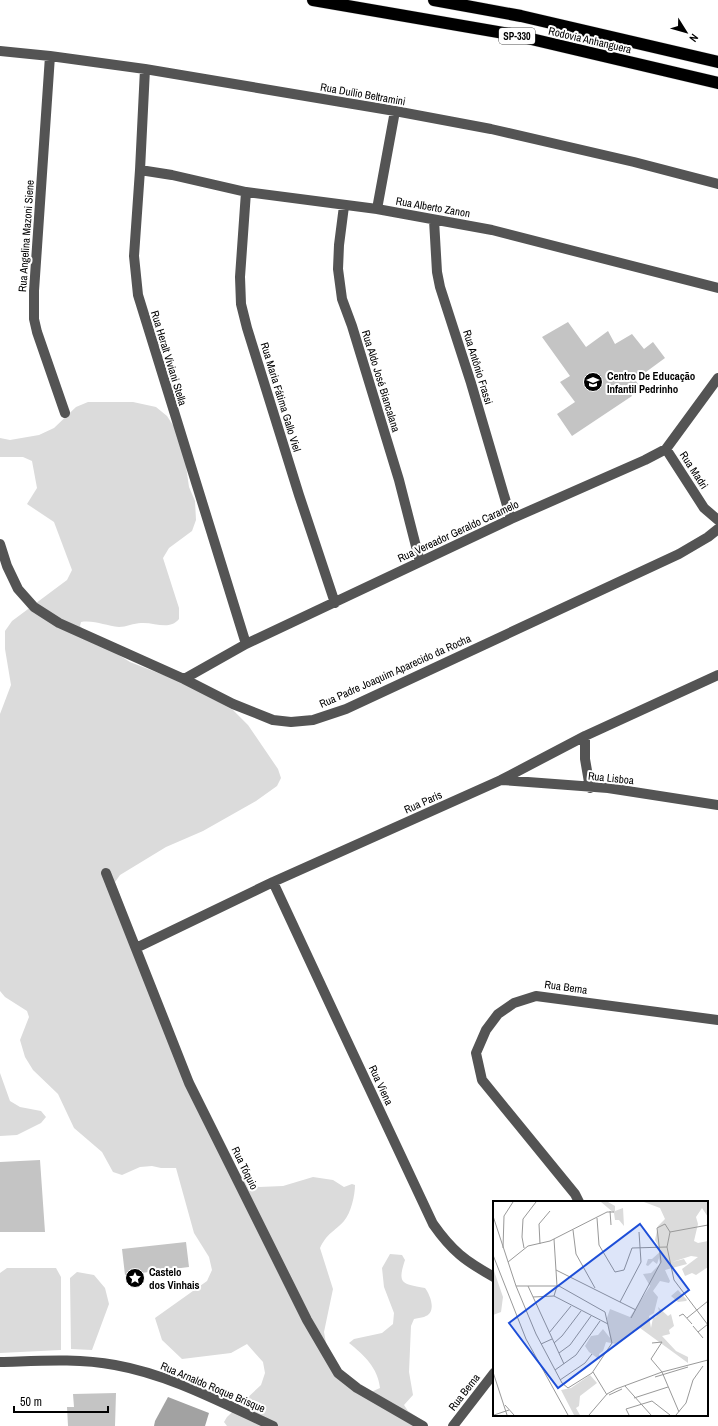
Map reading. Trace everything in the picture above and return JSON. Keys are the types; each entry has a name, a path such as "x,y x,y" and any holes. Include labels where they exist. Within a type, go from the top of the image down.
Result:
{"highway":[{"name":"Rodovia Anhanguera","path":"313,0 510,34 718,83"},
{"name":"Rodovia Anhanguera","path":"434,0 521,16 718,62"}],"street":[{"name":"Rua Duílio Beltramini","path":"0,51 145,69 396,111 491,129 634,162 718,184"},
{"name":"Rua Angelina Mazoni Siene","path":"50,56 34,291 34,319 37,332 65,413"},
{"name":"Rua Heralt Viviani Stella","path":"145,69 134,256 138,295 246,644"},
{"path":"377,209 396,111"},
{"name":"Rua Alberto Zanon","path":"140,170 172,175 246,192 344,206 377,209 492,230 718,288"},
{"name":"Rua Maria Fátima Gallo Viel","path":"246,192 240,277 241,304 249,336 335,603"},
{"name":"Rua Aldo José Biancalana","path":"344,206 338,253 338,269 342,299 352,326 399,480 420,562"},
{"name":"Rua Antônio Frassi","path":"434,220 437,272 440,287 471,383 511,519"},
{"name":"Rua Vereador Geraldo Caramelo","path":"184,679 246,644 511,519 645,460 666,449 718,378"},
{"name":"Rua Madri","path":"666,449 704,508 718,520"},
{"name":"Rua Padre Joaquim Aparecido da Rocha","path":"0,544 7,566 18,589 34,607 58,623 184,679 233,704 273,720 291,722 313,720 346,709 679,554 708,537 718,529"},
{"name":"Rua Paris","path":"136,948 273,882 501,780 585,736 718,675"},
{"path":"585,736 585,759 590,788"},
{"name":"Rua Lisboa","path":"501,780 590,788 608,788 718,805"},
{"name":"Rua Tóquio","path":"106,874 189,1083 307,1320 338,1373 357,1388 423,1426"},
{"name":"Rua Viena","path":"273,882 433,1224 444,1240 459,1256 493,1276"},
{"name":"Rua Berna","path":"578,1201 575,1194 482,1080 476,1053 486,1030 498,1014 514,1003 536,996 718,1020"},
{"name":"Rua Arnaldo Roque Brisque","path":"0,1362 72,1361 114,1364 169,1379 273,1426"},
{"name":"Rua Berna","path":"453,1426 493,1374"}],"shaded area":[{"path":"88,402 133,402 156,407 167,416 178,433 184,452 189,487 195,501 196,520 192,531 169,548 163,558 179,608 179,619 175,623 171,625 162,625 141,623 119,627 96,622 81,622 80,626 90,637 130,662 184,683 233,710 248,725 278,769 281,778 277,786 256,801 203,831 166,847 120,875 115,882 199,1108 237,1174 247,1183 259,1187 283,1186 313,1177 333,1180 344,1187 352,1184 355,1185 349,1213 344,1221 328,1236 320,1248 333,1289 324,1332 329,1359 336,1375 371,1392 380,1388 379,1381 369,1362 349,1343 354,1339 382,1333 393,1324 394,1313 384,1287 382,1268 390,1254 402,1255 405,1260 402,1274 403,1282 425,1288 427,1291 431,1300 432,1308 428,1315 414,1319 411,1326 409,1372 413,1395 404,1405 408,1411 428,1424 425,1426 227,1426 224,1422 227,1417 261,1385 265,1373 263,1362 247,1344 231,1353 182,1359 162,1340 155,1318 207,1281 212,1270 209,1257 194,1233 176,1168 161,1168 152,1166 140,1167 122,1175 113,1172 102,1152 74,1128 58,1094 33,1070 25,1057 20,1040 29,1017 27,1011 5,997 0,991 0,714 11,685 5,649 5,631 12,621 67,580 72,570 54,522 27,504 37,488 32,461 23,457 0,457 0,438 10,440 39,435 54,428 76,407"},
{"path":"0,1073 10,1101 20,1107 41,1111 46,1117 41,1123 17,1135 0,1136"},
{"path":"7,1268 56,1268 61,1277 61,1350 0,1353 0,1273"},
{"path":"77,1272 94,1275 105,1288 109,1304 92,1350 71,1349 70,1278"},
{"path":"168,1397 209,1413 205,1426 154,1426 155,1421"}],"building":[{"path":"568,322 586,347 608,331 615,344 632,334 644,349 653,342 665,358 635,380 639,385 630,392 632,396 572,436 557,414 575,402 560,382 570,376 542,337"},
{"path":"40,1160 45,1232 0,1232 0,1162"},
{"path":"186,1242 189,1267 125,1275 122,1249"},
{"path":"116,1393 115,1426 68,1426 67,1407 74,1407 73,1394"}],"place":[{"name":"Centro De Educação Infantil Pedrinho","path":"593,382"},
{"name":"Castelo dos Vinhais","path":"135,1278"}]}
